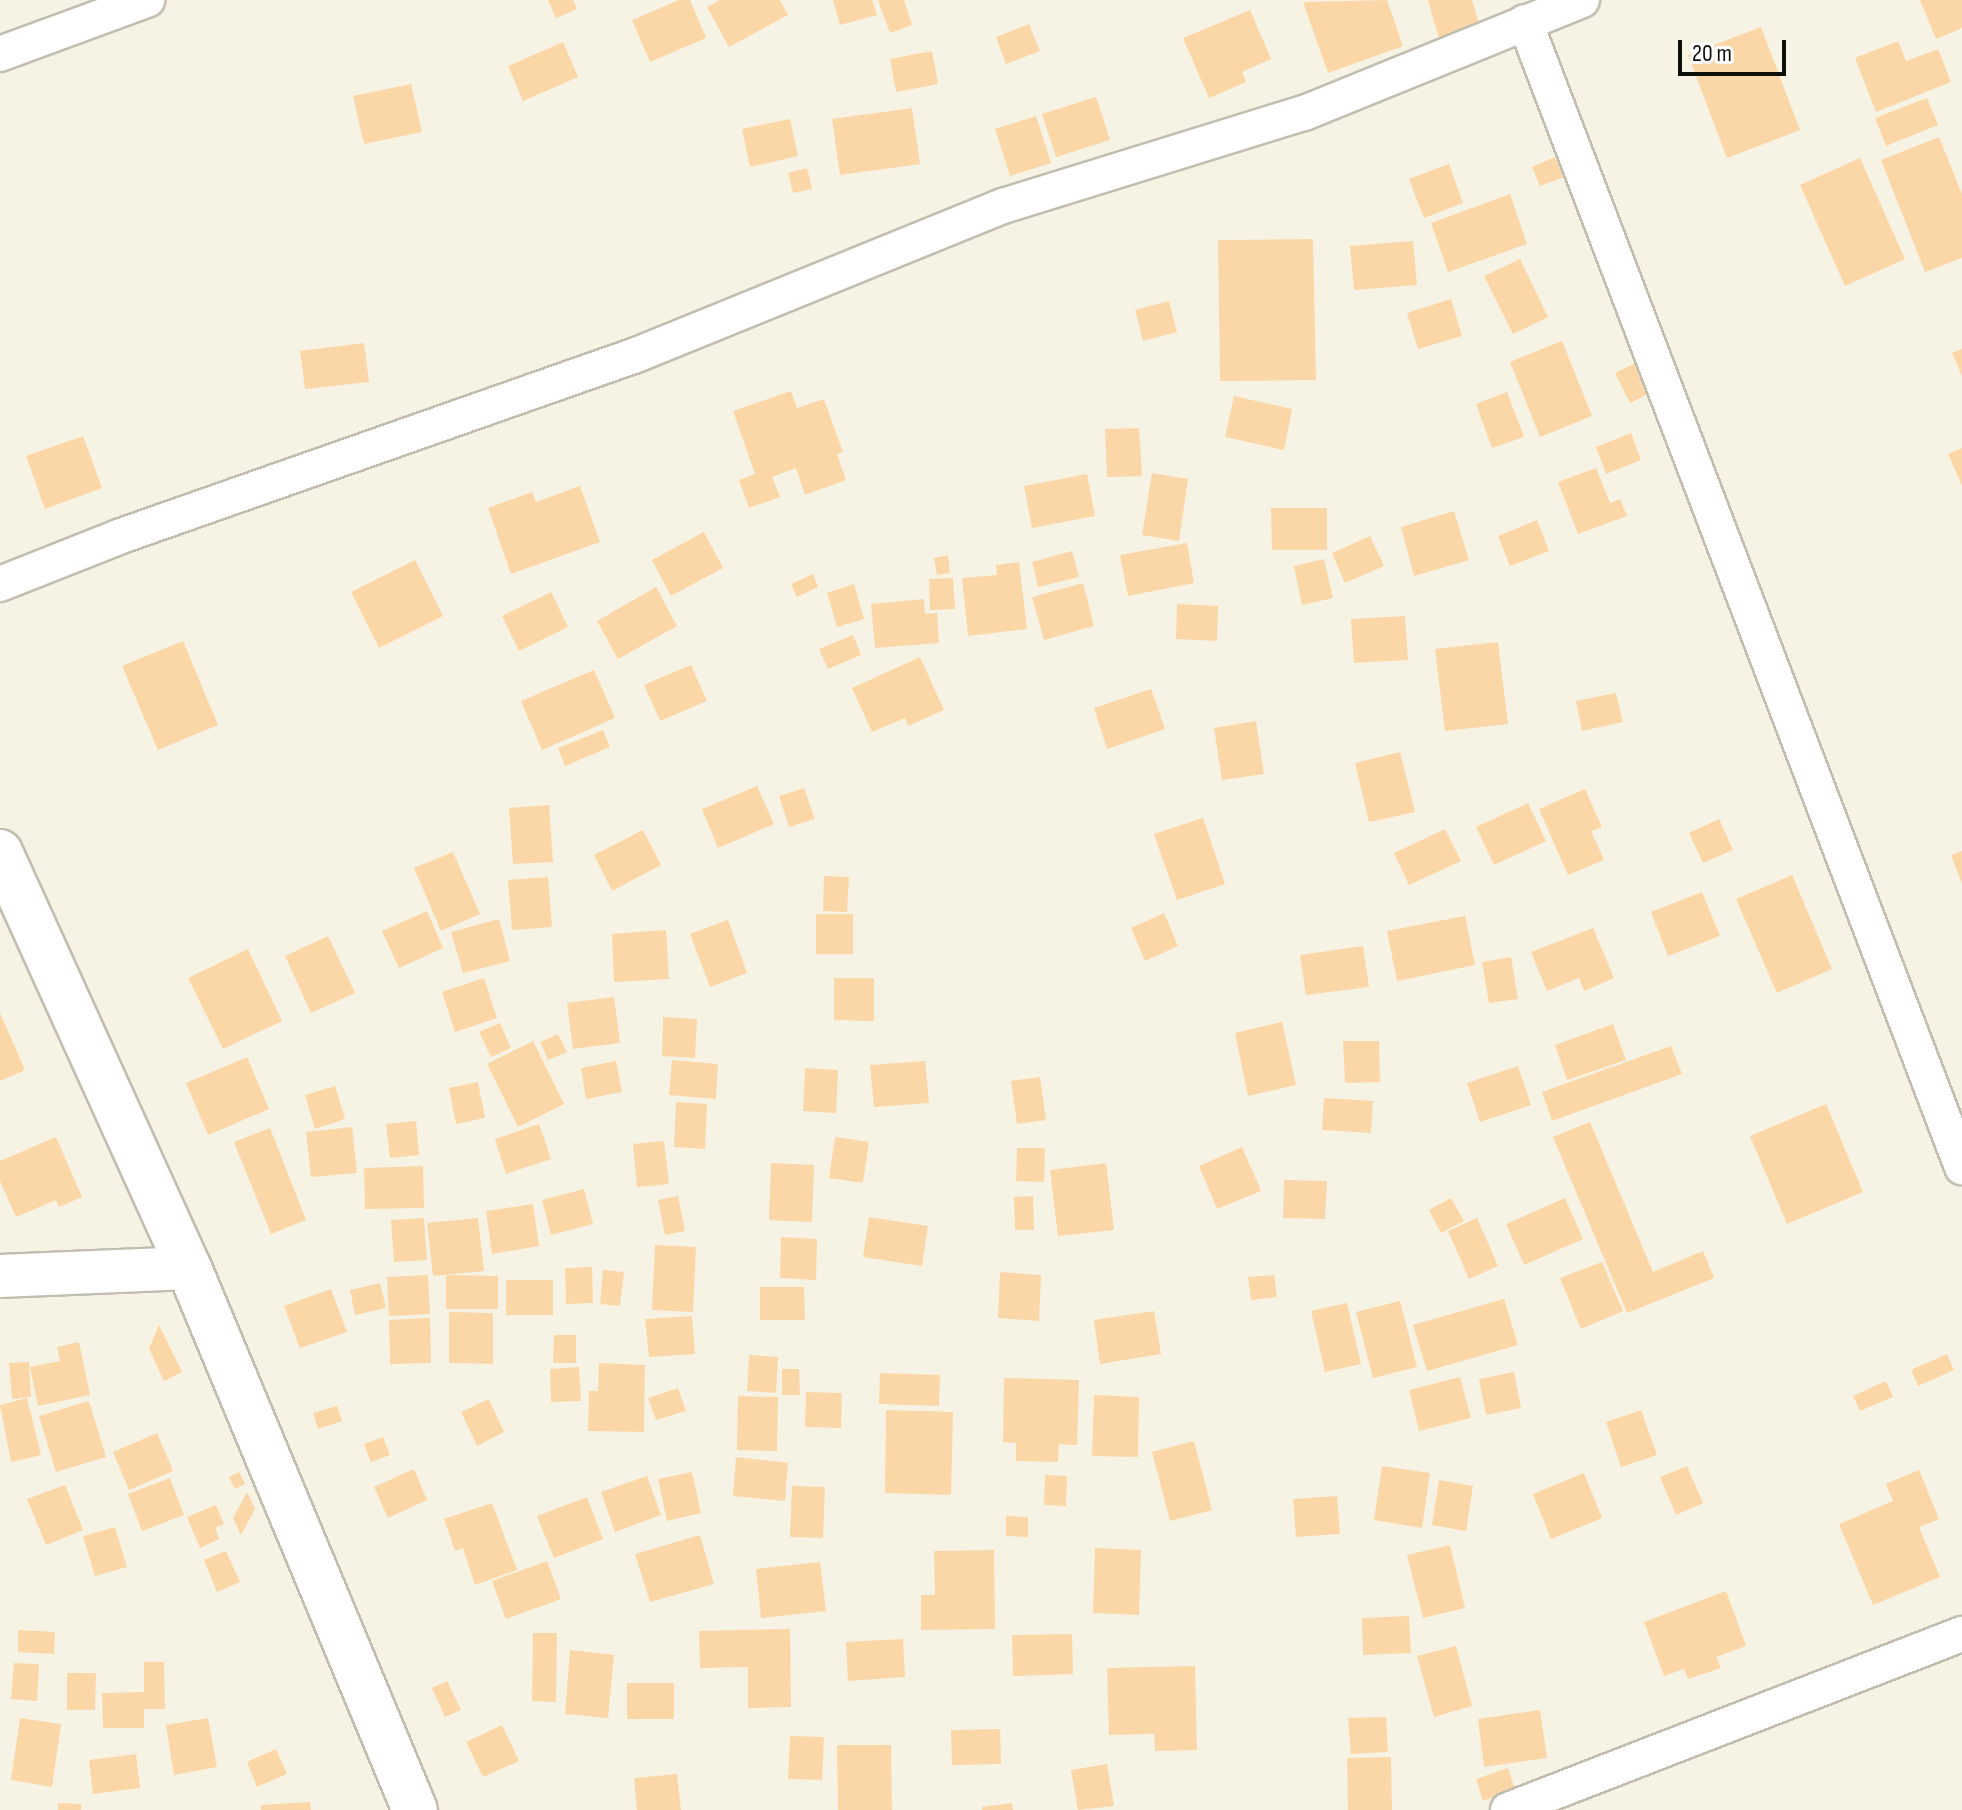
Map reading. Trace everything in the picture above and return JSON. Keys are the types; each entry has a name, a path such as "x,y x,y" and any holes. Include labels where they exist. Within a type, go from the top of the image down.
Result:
{"main road":[{"path":"0,852 189,1268 415,1810"}],"street":[{"path":"0,54 147,0"},
{"path":"0,584 121,536 636,355 1003,206 1304,113 1582,0"},
{"path":"1525,22 1962,1167"},
{"path":"0,1276 189,1268"},
{"path":"1508,1810 1962,1634"}],"building":[{"path":"548,0 573,0 577,9 556,18"},
{"path":"679,0 690,0 706,38 650,62 632,20"},
{"path":"720,0 780,0 788,15 729,47 707,7"},
{"path":"833,0 872,0 877,15 840,25"},
{"path":"878,0 904,0 912,25 890,33"},
{"path":"1387,0 1403,46 1328,73 1303,2"},
{"path":"1428,0 1472,0 1480,26 1439,38"},
{"path":"1920,0 1962,0 1962,28 1936,39"},
{"path":"1250,10 1271,59 1242,72 1246,82 1209,98 1183,38"},
{"path":"1029,24 1040,51 1006,64 996,37"},
{"path":"1761,27 1800,130 1727,158 1688,55"},
{"path":"1898,41 1906,61 1938,49 1951,82 1876,112 1855,58"},
{"path":"563,42 578,77 523,101 508,66"},
{"path":"932,51 938,84 896,92 890,59"},
{"path":"411,84 422,132 364,144 353,96"},
{"path":"1096,97 1110,140 1056,157 1042,114"},
{"path":"1927,98 1938,125 1886,146 1875,118"},
{"path":"912,108 920,164 840,175 832,119"},
{"path":"1036,116 1051,163 1010,176 995,129"},
{"path":"790,119 798,156 750,167 742,129"},
{"path":"1939,137 1962,194 1962,258 1925,272 1881,160"},
{"path":"1555,157 1564,177 1540,186 1532,167"},
{"path":"1860,158 1905,259 1845,286 1800,185"},
{"path":"1449,164 1463,203 1424,218 1409,179"},
{"path":"807,168 812,189 793,193 788,173"},
{"path":"1510,194 1527,244 1448,272 1431,223"},
{"path":"1313,239 1316,380 1220,381 1218,240"},
{"path":"1413,241 1417,285 1354,290 1350,246"},
{"path":"1520,259 1548,317 1513,334 1484,276"},
{"path":"1451,299 1462,336 1418,349 1407,313"},
{"path":"1169,301 1177,332 1143,341 1135,310"},
{"path":"1562,341 1592,416 1540,437 1510,362"},
{"path":"364,343 369,382 305,389 300,351"},
{"path":"1962,349 1962,376 1952,353"},
{"path":"1635,363 1650,393 1630,403 1615,373"},
{"path":"791,391 797,408 824,399 843,452 837,454 846,480 805,495 796,468 772,477 780,497 749,508 739,480 755,474 733,411"},
{"path":"1507,392 1524,437 1492,448 1476,404"},
{"path":"1234,396 1292,409 1284,450 1225,437"},
{"path":"1139,428 1142,476 1107,477 1105,429"},
{"path":"1631,433 1641,460 1606,474 1596,447"},
{"path":"83,436 102,488 45,509 26,456"},
{"path":"1962,448 1962,486 1948,454"},
{"path":"1596,468 1610,503 1620,499 1627,516 1578,534 1558,482"},
{"path":"1152,473 1188,479 1179,541 1142,535"},
{"path":"1087,474 1095,516 1032,528 1024,486"},
{"path":"580,486 600,542 511,574 488,508 532,492 536,502"},
{"path":"1271,508 1327,508 1327,550 1272,550"},
{"path":"1454,511 1469,560 1414,576 1401,527"},
{"path":"1537,520 1549,551 1510,566 1498,536"},
{"path":"704,532 723,568 671,596 652,560"},
{"path":"1370,536 1384,566 1345,583 1332,553"},
{"path":"1187,543 1194,583 1128,596 1120,555"},
{"path":"1072,551 1079,577 1038,587 1032,562"},
{"path":"948,555 950,573 937,575 934,558"},
{"path":"1324,559 1333,598 1302,605 1294,566"},
{"path":"415,560 443,616 379,648 351,592"},
{"path":"1019,562 1027,629 968,636 962,578 997,575 996,565"},
{"path":"813,574 818,587 797,597 791,584"},
{"path":"953,578 955,609 930,610 929,579"},
{"path":"1083,583 1094,626 1044,640 1032,597"},
{"path":"854,584 864,619 837,627 827,593"},
{"path":"656,587 677,626 618,659 597,621"},
{"path":"551,592 568,627 519,651 502,616"},
{"path":"924,599 925,614 937,613 939,643 875,648 871,604"},
{"path":"1177,604 1218,606 1217,641 1176,639"},
{"path":"1405,616 1408,660 1354,663 1351,619"},
{"path":"853,635 861,655 828,669 819,649"},
{"path":"183,641 218,725 158,750 122,666"},
{"path":"1498,642 1508,724 1445,731 1435,649"},
{"path":"920,657 944,710 908,726 905,718 872,732 852,688"},
{"path":"691,665 707,701 660,721 644,685"},
{"path":"594,670 615,718 542,750 521,701"},
{"path":"1151,689 1165,729 1107,749 1094,708"},
{"path":"1616,693 1623,722 1582,731 1576,701"},
{"path":"1256,721 1264,774 1222,780 1214,728"},
{"path":"603,730 610,747 565,766 558,748"},
{"path":"1400,752 1415,812 1369,822 1355,763"},
{"path":"757,786 774,824 718,848 702,809"},
{"path":"804,788 815,819 789,827 779,796"},
{"path":"1585,789 1602,827 1591,831 1604,860 1568,875 1539,809"},
{"path":"1528,803 1546,841 1494,865 1476,827"},
{"path":"549,805 553,862 513,864 509,808"},
{"path":"1203,818 1225,884 1177,900 1154,834"},
{"path":"1719,819 1733,850 1703,863 1689,833"},
{"path":"1445,829 1461,861 1409,885 1394,853"},
{"path":"643,830 661,865 612,891 594,855"},
{"path":"1962,851 1962,884 1951,855"},
{"path":"453,852 480,914 441,931 414,868"},
{"path":"1792,875 1832,969 1777,993 1736,899"},
{"path":"824,876 849,877 847,912 823,911"},
{"path":"548,877 552,927 512,930 508,880"},
{"path":"1702,892 1720,936 1668,956 1651,912"},
{"path":"427,911 443,948 399,968 382,931"},
{"path":"1164,913 1178,946 1145,961 1131,928"},
{"path":"816,914 853,914 853,954 816,954"},
{"path":"1465,916 1475,965 1397,981 1387,931"},
{"path":"499,919 510,961 463,973 451,932"},
{"path":"728,920 747,973 710,987 690,934"},
{"path":"1593,928 1614,978 1584,991 1579,978 1547,991 1531,952"},
{"path":"666,930 669,979 614,982 612,934"},
{"path":"328,936 355,993 311,1013 285,956"},
{"path":"1363,946 1369,987 1306,995 1300,955"},
{"path":"248,949 282,1021 223,1049 188,978"},
{"path":"1511,957 1518,999 1489,1003 1482,962"},
{"path":"484,978 497,1018 455,1032 442,992"},
{"path":"834,978 874,978 874,1021 834,1020"},
{"path":"614,997 620,1043 573,1049 567,1003"},
{"path":"0,1013 25,1070 0,1081"},
{"path":"663,1017 697,1019 695,1058 662,1056"},
{"path":"1282,1022 1296,1085 1248,1096 1235,1033"},
{"path":"500,1023 511,1048 491,1057 479,1032"},
{"path":"1613,1024 1626,1060 1567,1080 1555,1045"},
{"path":"558,1034 567,1052 548,1060 540,1042"},
{"path":"533,1041 564,1104 518,1127 487,1064"},
{"path":"1343,1041 1379,1041 1380,1082 1345,1083"},
{"path":"1671,1046 1682,1074 1552,1121 1542,1092"},
{"path":"247,1057 269,1109 208,1135 186,1083"},
{"path":"672,1060 718,1064 716,1099 669,1095"},
{"path":"616,1061 622,1092 586,1099 581,1068"},
{"path":"925,1061 929,1103 874,1107 870,1065"},
{"path":"1518,1066 1531,1105 1480,1122 1467,1083"},
{"path":"805,1068 838,1070 836,1113 803,1111"},
{"path":"1040,1077 1046,1120 1017,1124 1011,1081"},
{"path":"478,1082 485,1118 456,1124 449,1088"},
{"path":"335,1086 345,1119 315,1129 305,1095"},
{"path":"1324,1098 1373,1101 1371,1133 1322,1130"},
{"path":"676,1102 707,1104 705,1149 674,1147"},
{"path":"1826,1104 1863,1192 1787,1224 1750,1136"},
{"path":"416,1121 419,1155 390,1158 386,1124"},
{"path":"1590,1122 1653,1272 1703,1251 1714,1278 1627,1313 1553,1137"},
{"path":"539,1124 551,1159 506,1174 495,1139"},
{"path":"352,1127 357,1173 311,1177 306,1132"},
{"path":"270,1128 306,1220 271,1234 234,1142"},
{"path":"56,1137 82,1197 59,1207 56,1200 16,1217 0,1181 0,1161"},
{"path":"835,1137 869,1142 863,1183 829,1178"},
{"path":"664,1141 669,1184 637,1187 633,1144"},
{"path":"1242,1147 1261,1191 1217,1209 1199,1166"},
{"path":"1017,1148 1045,1148 1044,1182 1016,1181"},
{"path":"771,1163 814,1165 812,1222 769,1220"},
{"path":"1106,1163 1114,1230 1058,1236 1050,1170"},
{"path":"423,1166 424,1208 365,1209 364,1168"},
{"path":"1284,1180 1327,1181 1325,1219 1283,1218"},
{"path":"584,1189 593,1224 551,1235 542,1200"},
{"path":"678,1196 685,1231 665,1235 658,1200"},
{"path":"1033,1196 1034,1230 1015,1230 1014,1197"},
{"path":"1451,1198 1464,1221 1441,1233 1429,1210"},
{"path":"1565,1198 1583,1239 1524,1265 1506,1224"},
{"path":"533,1204 539,1246 492,1254 486,1211"},
{"path":"869,1217 928,1226 922,1266 863,1257"},
{"path":"424,1218 427,1260 394,1262 391,1220"},
{"path":"478,1218 484,1271 433,1276 427,1223"},
{"path":"1477,1218 1498,1266 1469,1279 1448,1231"},
{"path":"781,1237 817,1239 816,1280 780,1278"},
{"path":"655,1245 696,1247 693,1312 652,1310"},
{"path":"1602,1262 1623,1311 1581,1329 1560,1278"},
{"path":"592,1267 593,1303 566,1304 565,1268"},
{"path":"603,1270 624,1272 620,1306 600,1304"},
{"path":"1000,1272 1041,1275 1039,1321 998,1318"},
{"path":"428,1275 430,1314 389,1316 387,1277"},
{"path":"446,1275 498,1276 498,1309 446,1309"},
{"path":"1274,1275 1277,1297 1251,1300 1248,1277"},
{"path":"506,1280 553,1280 553,1315 506,1315"},
{"path":"380,1283 386,1308 355,1315 350,1290"},
{"path":"760,1287 804,1287 805,1320 760,1320"},
{"path":"331,1289 347,1332 300,1348 284,1306"},
{"path":"1504,1299 1518,1345 1427,1371 1413,1325"},
{"path":"1400,1301 1417,1367 1373,1378 1356,1312"},
{"path":"1347,1303 1361,1364 1325,1372 1311,1311"},
{"path":"1154,1311 1161,1354 1100,1364 1094,1320"},
{"path":"449,1312 493,1313 493,1364 449,1363"},
{"path":"692,1316 695,1354 649,1357 645,1319"},
{"path":"430,1318 431,1363 390,1364 389,1320"},
{"path":"159,1325 182,1372 164,1381 149,1349"},
{"path":"554,1335 576,1335 576,1363 553,1363"},
{"path":"79,1342 90,1395 38,1406 30,1367 60,1361 57,1347"},
{"path":"1947,1354 1954,1370 1918,1386 1911,1370"},
{"path":"749,1355 778,1357 776,1393 747,1391"},
{"path":"29,1362 31,1397 12,1399 9,1363"},
{"path":"599,1363 645,1365 644,1432 588,1431 589,1391 598,1391"},
{"path":"579,1367 581,1401 551,1402 550,1369"},
{"path":"782,1369 799,1369 800,1395 782,1395"},
{"path":"1514,1372 1521,1408 1486,1415 1479,1379"},
{"path":"880,1373 940,1375 939,1406 879,1404"},
{"path":"1460,1377 1471,1418 1419,1431 1409,1390"},
{"path":"1004,1378 1079,1380 1077,1445 1059,1444 1058,1462 1016,1461 1016,1443 1003,1442"},
{"path":"1886,1381 1893,1397 1860,1411 1853,1396"},
{"path":"678,1388 686,1411 656,1420 648,1398"},
{"path":"806,1392 842,1393 841,1428 805,1427"},
{"path":"1094,1395 1139,1397 1138,1457 1092,1456"},
{"path":"738,1396 778,1397 777,1451 737,1450"},
{"path":"27,1398 41,1455 11,1462 0,1405"},
{"path":"489,1399 504,1432 477,1446 461,1412"},
{"path":"89,1401 106,1457 56,1472 39,1416"},
{"path":"337,1406 342,1421 318,1429 313,1413"},
{"path":"886,1410 953,1412 951,1495 885,1493"},
{"path":"1641,1410 1657,1455 1621,1467 1606,1422"},
{"path":"157,1433 173,1471 129,1490 113,1452"},
{"path":"383,1437 390,1455 371,1462 364,1444"},
{"path":"1194,1441 1212,1510 1170,1521 1152,1452"},
{"path":"736,1457 788,1463 785,1501 733,1496"},
{"path":"1382,1466 1430,1473 1422,1528 1374,1520"},
{"path":"1687,1466 1703,1503 1676,1515 1660,1477"},
{"path":"414,1469 427,1500 388,1518 374,1487"},
{"path":"1919,1470 1939,1519 1919,1527 1940,1577 1873,1605 1839,1524 1893,1501 1886,1484"},
{"path":"239,1472 245,1484 235,1489 229,1477"},
{"path":"692,1472 701,1513 667,1521 658,1479"},
{"path":"1584,1473 1602,1518 1551,1539 1533,1494"},
{"path":"1045,1475 1067,1476 1066,1506 1044,1505"},
{"path":"647,1476 661,1515 615,1532 601,1492"},
{"path":"170,1478 184,1515 142,1531 128,1494"},
{"path":"1439,1480 1473,1486 1466,1531 1432,1525"},
{"path":"65,1485 83,1530 46,1545 27,1499"},
{"path":"792,1486 825,1487 823,1538 790,1537"},
{"path":"247,1492 255,1509 241,1535 233,1518"},
{"path":"1337,1496 1340,1534 1296,1537 1293,1499"},
{"path":"587,1497 603,1539 554,1558 537,1516"},
{"path":"492,1503 517,1570 475,1585 463,1548 455,1551 444,1519"},
{"path":"216,1505 224,1524 215,1528 219,1539 200,1548 187,1517"},
{"path":"1006,1516 1028,1517 1028,1537 1006,1536"},
{"path":"115,1527 127,1567 95,1576 83,1536"},
{"path":"700,1535 714,1584 650,1602 635,1554"},
{"path":"1450,1545 1465,1608 1423,1618 1407,1555"},
{"path":"1095,1548 1141,1550 1139,1615 1093,1613"},
{"path":"994,1550 995,1629 921,1630 921,1595 935,1595 934,1551"},
{"path":"226,1551 240,1582 217,1592 204,1560"},
{"path":"547,1561 561,1599 506,1619 492,1581"},
{"path":"820,1562 826,1611 761,1618 756,1569"},
{"path":"1726,1591 1746,1646 1716,1657 1721,1668 1688,1679 1684,1669 1664,1676 1644,1622"},
{"path":"1409,1616 1411,1653 1363,1655 1362,1618"},
{"path":"790,1629 791,1707 748,1708 748,1667 700,1668 699,1631"},
{"path":"18,1630 55,1632 54,1654 18,1652"},
{"path":"533,1633 557,1633 556,1702 532,1701"},
{"path":"1072,1634 1073,1674 1013,1676 1012,1635"},
{"path":"903,1639 905,1677 848,1681 846,1642"},
{"path":"1456,1646 1472,1706 1434,1717 1417,1656"},
{"path":"570,1650 614,1655 608,1718 565,1714"},
{"path":"144,1662 164,1662 165,1709 144,1709 144,1728 103,1728 102,1693 144,1692"},
{"path":"14,1663 39,1664 37,1701 11,1699"},
{"path":"1195,1666 1197,1750 1155,1751 1154,1734 1109,1735 1107,1668"},
{"path":"67,1673 96,1673 95,1710 67,1710"},
{"path":"447,1681 461,1710 445,1717 432,1688"},
{"path":"627,1683 674,1683 674,1719 627,1719"},
{"path":"1540,1710 1547,1758 1484,1767 1478,1719"},
{"path":"1386,1717 1388,1752 1351,1754 1348,1718"},
{"path":"20,1718 61,1724 52,1787 11,1780"},
{"path":"208,1718 217,1767 174,1775 166,1725"},
{"path":"502,1725 519,1761 483,1777 466,1742"},
{"path":"1000,1729 1001,1764 952,1765 951,1730"},
{"path":"790,1736 824,1737 822,1780 788,1779"},
{"path":"837,1745 891,1745 892,1810 838,1810"},
{"path":"276,1749 287,1774 257,1787 247,1762"},
{"path":"136,1754 140,1788 93,1794 89,1760"},
{"path":"1391,1757 1392,1810 1348,1810 1347,1758"},
{"path":"1107,1764 1114,1806 1078,1810 1071,1770"},
{"path":"1508,1768 1515,1790 1483,1801 1476,1779"},
{"path":"677,1774 681,1810 637,1810 634,1778"},
{"path":"310,1802 311,1810 261,1810 261,1805"},
{"path":"58,1803 81,1804 81,1810 58,1810"},
{"path":"1012,1803 1013,1810 982,1810 982,1807"}]}
